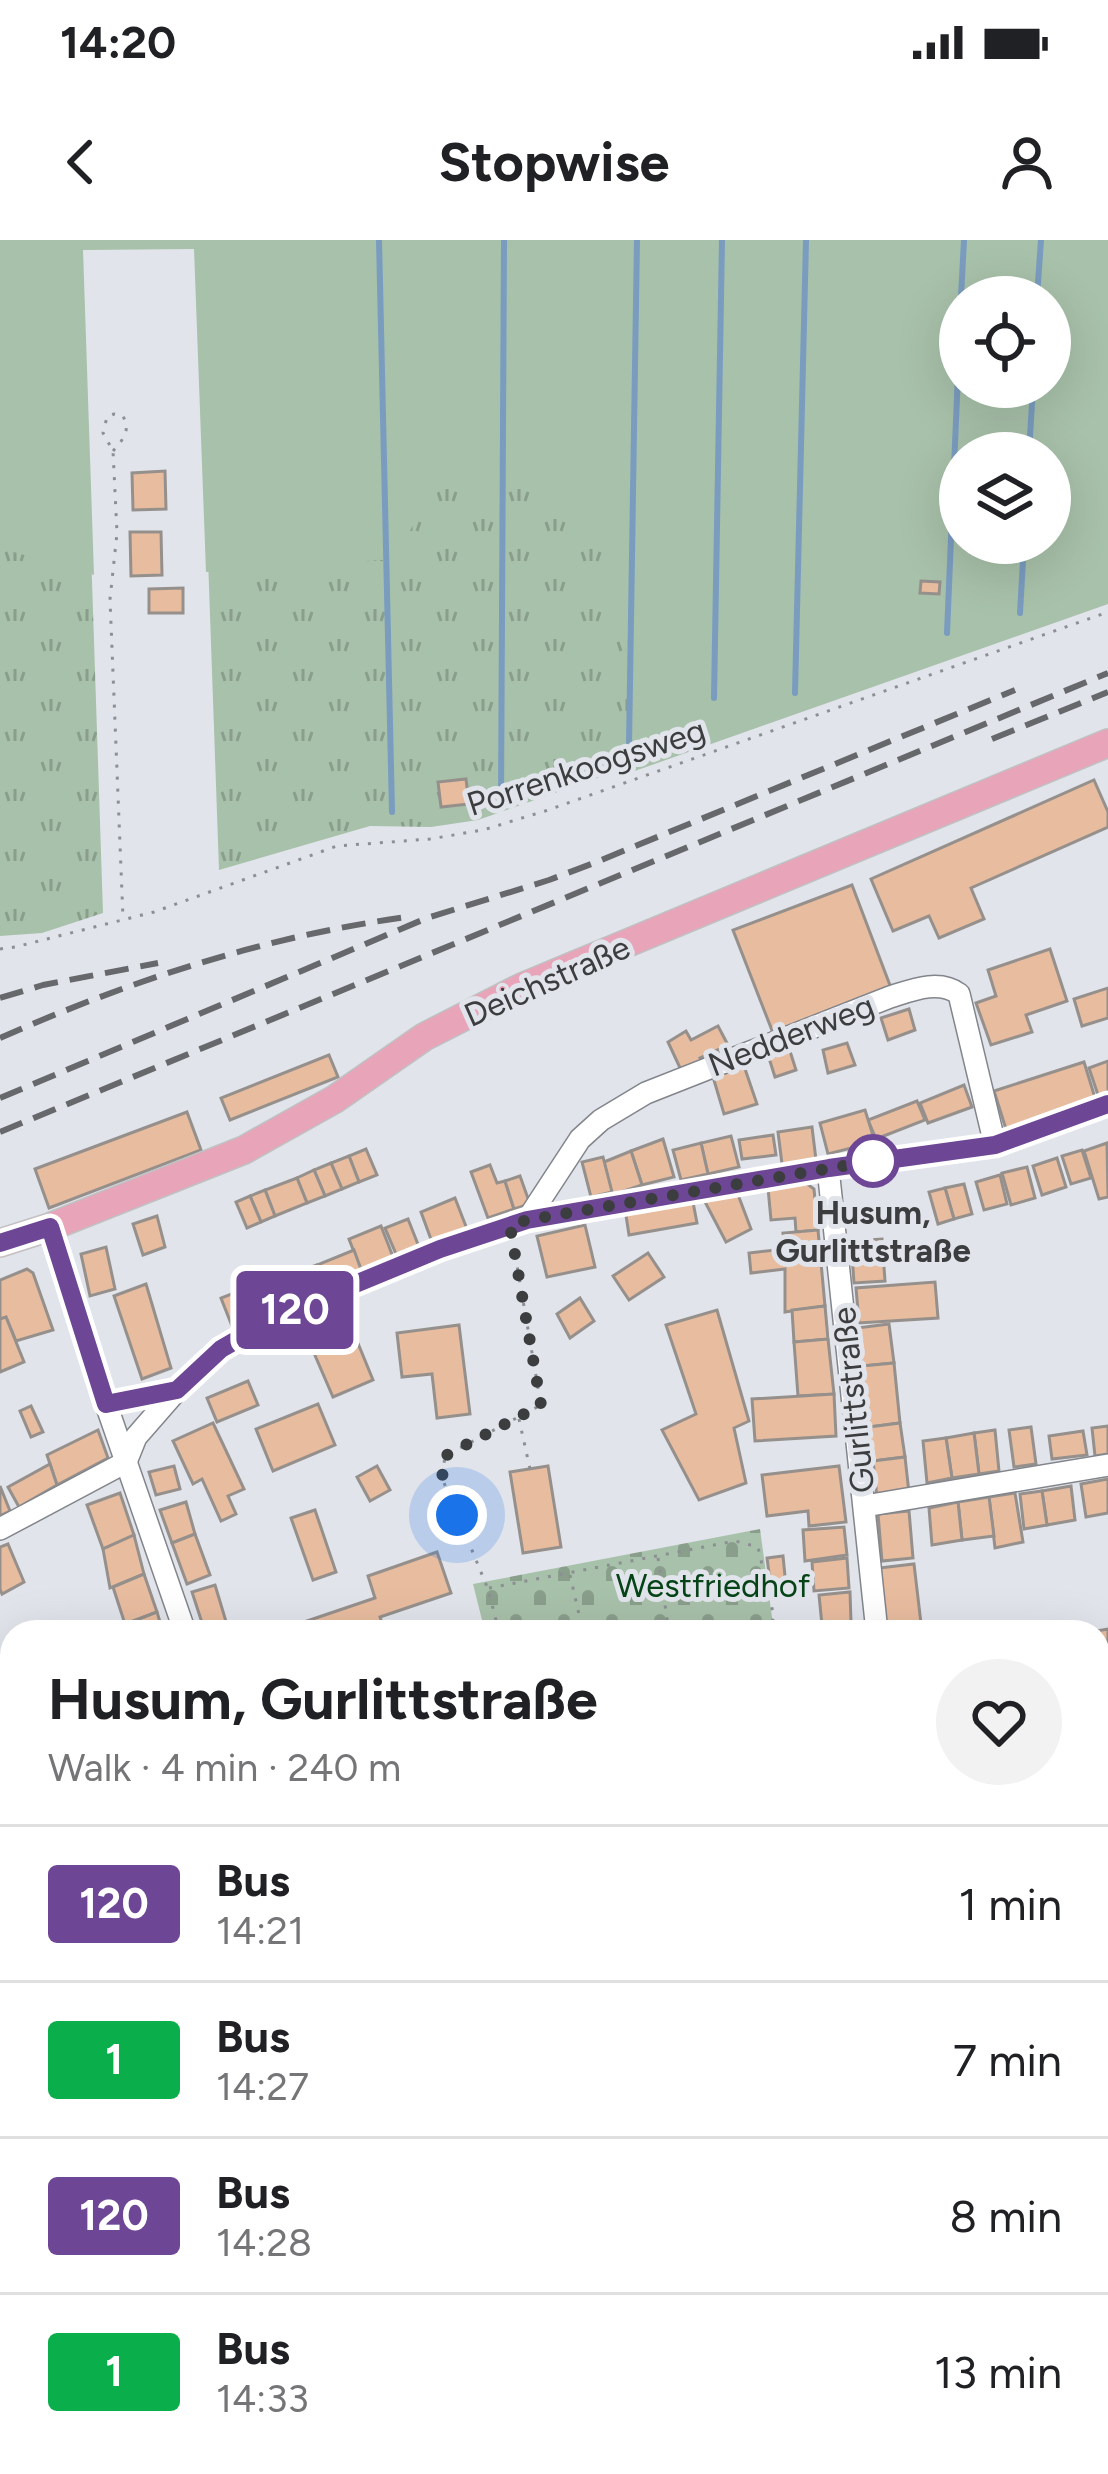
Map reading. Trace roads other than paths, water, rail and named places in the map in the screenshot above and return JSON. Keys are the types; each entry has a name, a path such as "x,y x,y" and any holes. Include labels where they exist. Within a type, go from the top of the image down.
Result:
{"main road":[{"name":"Deichstraße","path":"0,1243 244,1150 335,1099 424,1037 522,987 1108,743"}],"street":[{"name":"Nedderweg","path":"519,1223 580,1139 646,1093 890,997 929,987 952,988 959,994 995,1145"},
{"path":"0,1529 126,1462 136,1437 221,1349 278,1316 440,1249 519,1223 829,1168 995,1145 1108,1103"},
{"name":"Gurlittstraße","path":"829,1168 876,1620"},
{"path":"50,1227 181,1620"},
{"path":"106,1404 177,1390"},
{"path":"865,1505 1108,1465"}],"waterway":[{"path":"379,240 392,812"},
{"path":"501,801 504,240"},
{"path":"629,745 637,240"},
{"path":"714,698 722,240"},
{"path":"795,693 806,240"},
{"path":"962,276 964,240"},
{"path":"1038,276 1041,240"},
{"path":"947,633 957,408"},
{"path":"1030,432 1032,408"},
{"path":"1020,613 1023,564"}],"railway":[{"path":"0,1132 1108,673"},
{"path":"0,1098 427,918 594,863 1015,690"},
{"path":"992,739 1108,692"},
{"path":"0,1038 199,963 302,936 407,917"},
{"path":"0,998 158,963"}],"place":[{"name":"Husum, Gurlittstraße","path":"873,1161"}],"park label":[{"name":"Westfriedhof","path":"713,1585"}]}
